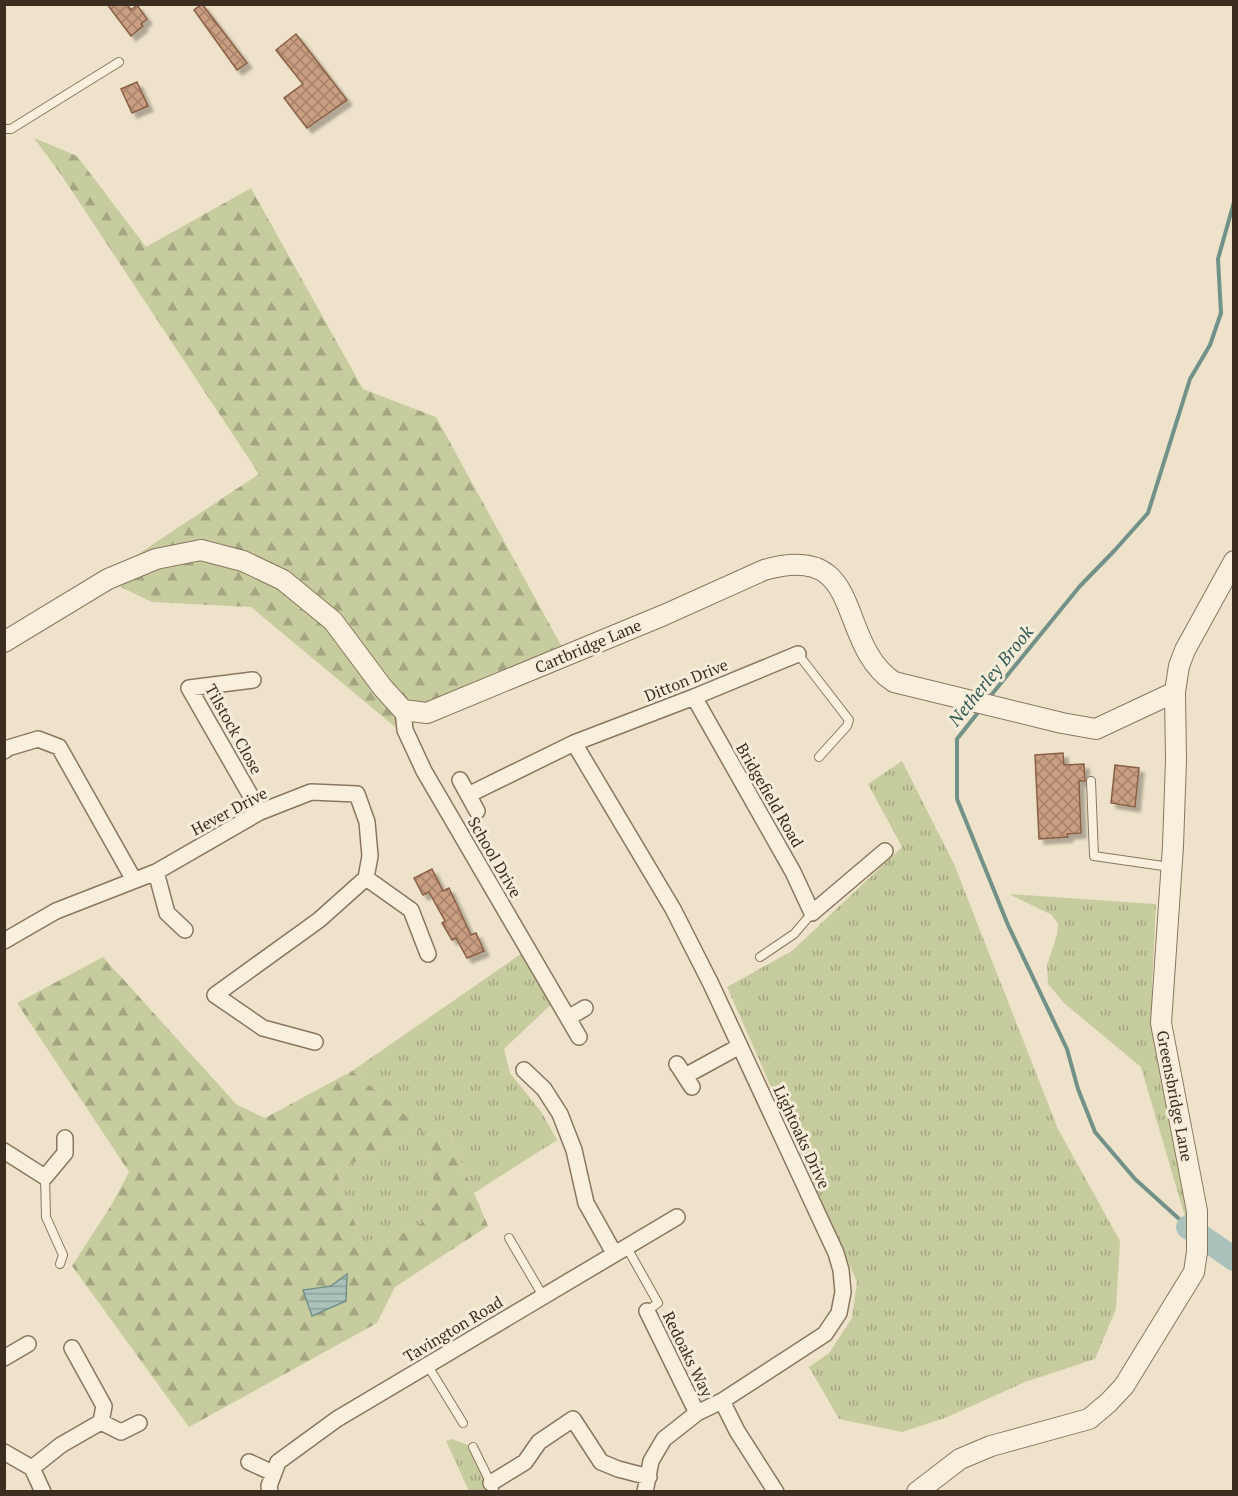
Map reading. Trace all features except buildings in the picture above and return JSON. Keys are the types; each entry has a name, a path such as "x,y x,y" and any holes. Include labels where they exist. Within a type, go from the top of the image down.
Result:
{"street":[{"path":"4,642 108,579 156,559 201,550 243,561 283,579 333,621 383,688 403,710"},
{"name":"Greensbridge Lane","path":"917,1491 960,1459 991,1446 1089,1419 1124,1386 1192,1278 1196,1266 1197,1212 1161,1023 1172,867 1176,760 1174,692 1185,650 1233,561"},
{"name":"Cartbridge Lane","path":"403,710 427,713 664,615 764,570 794,564 814,566 829,573 842,594 863,647 872,663 894,682 1096,729 1174,692"},
{"name":"Ditton Drive","path":"468,795 574,743 798,654"},
{"name":"Tilstock Close","path":"253,680 189,688 260,812"},
{"name":"Bridgefield Road","path":"694,697 793,872 812,913"},
{"name":"School Drive","path":"403,710 405,730 424,771 579,1037"},
{"path":"4,751 38,739 59,747 134,880"},
{"name":"Lightoaks Drive","path":"574,743 672,909 740,1046 836,1253 841,1270 843,1292 839,1313 825,1334 722,1401 697,1413 664,1439 651,1461 647,1484"},
{"path":"460,780 477,811"},
{"name":"Hever Drive","path":"4,941 56,911 156,872 260,812 311,792 357,794 367,822 370,856 366,878"},
{"path":"812,913 885,851"},
{"path":"156,872 167,913 185,930"},
{"path":"315,1042 263,1028 215,995 319,920 366,878 411,910 428,954"},
{"path":"568,1018 585,1008"},
{"path":"685,1076 740,1046"},
{"path":"524,1070 544,1089 560,1114 574,1150 586,1203 620,1250"},
{"path":"4,1151 45,1177 65,1153 66,1138"},
{"name":"Tavington Road","path":"273,1473 278,1462 337,1419 677,1217"},
{"name":"Redoaks Way","path":"647,1311 697,1413"},
{"path":"4,1358 28,1344"},
{"path":"72,1348 104,1406 101,1422"},
{"path":"722,1401 737,1431 776,1491"},
{"path":"493,1487 525,1462 539,1442 573,1419 601,1462 647,1484"},
{"path":"101,1422 121,1432 139,1423"},
{"path":"32,1468 61,1444 101,1422"},
{"path":"4,1452 32,1468 43,1491"},
{"path":"249,1462 273,1473 269,1486 270,1491"}],"lane":[{"path":"4,129 11,129 119,62"},
{"name":"Ditton Drive","path":"798,654 849,720 847,726 819,757"},
{"path":"1091,781 1094,856 1172,867"},
{"path":"760,957 794,934 812,913"},
{"path":"45,1177 46,1217 63,1255 60,1264"},
{"path":"508,1238 543,1296"},
{"path":"620,1250 658,1303 647,1311"},
{"path":"428,1366 463,1423"},
{"path":"473,1447 493,1487"}],"green space":[{"path":"34,138 77,156 146,247 251,188 363,389 436,417 568,658 394,726 251,607 152,602 114,584 120,566 259,474 62,176"},
{"path":"902,761 954,864 1058,1129 1120,1241 1116,1309 1095,1359 1025,1382 945,1418 902,1432 839,1419 809,1367 829,1353 852,1318 857,1282 727,987 792,951 902,847 868,784"},
{"path":"1009,894 1156,904 1152,987 1189,1171 1188,1227 1141,1067 1064,1003 1048,984 1047,965 1057,935 1058,924 1052,915"},
{"path":"528,949 557,999 504,1049 510,1073 542,1113 557,1140 474,1193 450,1136 423,1133 438,1200 422,1223 366,1255 336,1171 421,1129 352,1071"},
{"path":"103,957 237,1105 265,1118 352,1071 422,1129 336,1171 366,1254 422,1223 438,1200 422,1132 450,1136 488,1226 395,1287 377,1323 189,1427 72,1266 112,1204 129,1172 17,1003"},
{"path":"452,1439 473,1447 495,1491 469,1491 446,1441"}],"water":[{"path":"347,1274 346,1301 312,1316 303,1290 331,1286"}],"waterway":[{"name":"Netherley Brook","path":"988,699 1080,586 1148,513 1190,379 1210,345 1221,313 1218,259 1234,202"},
{"name":"Netherley Brook","path":"980,710 957,739 957,799 1008,925 1067,1049 1078,1089 1095,1132 1135,1179 1188,1227"},
{"path":"1188,1227 1234,1259"}]}
